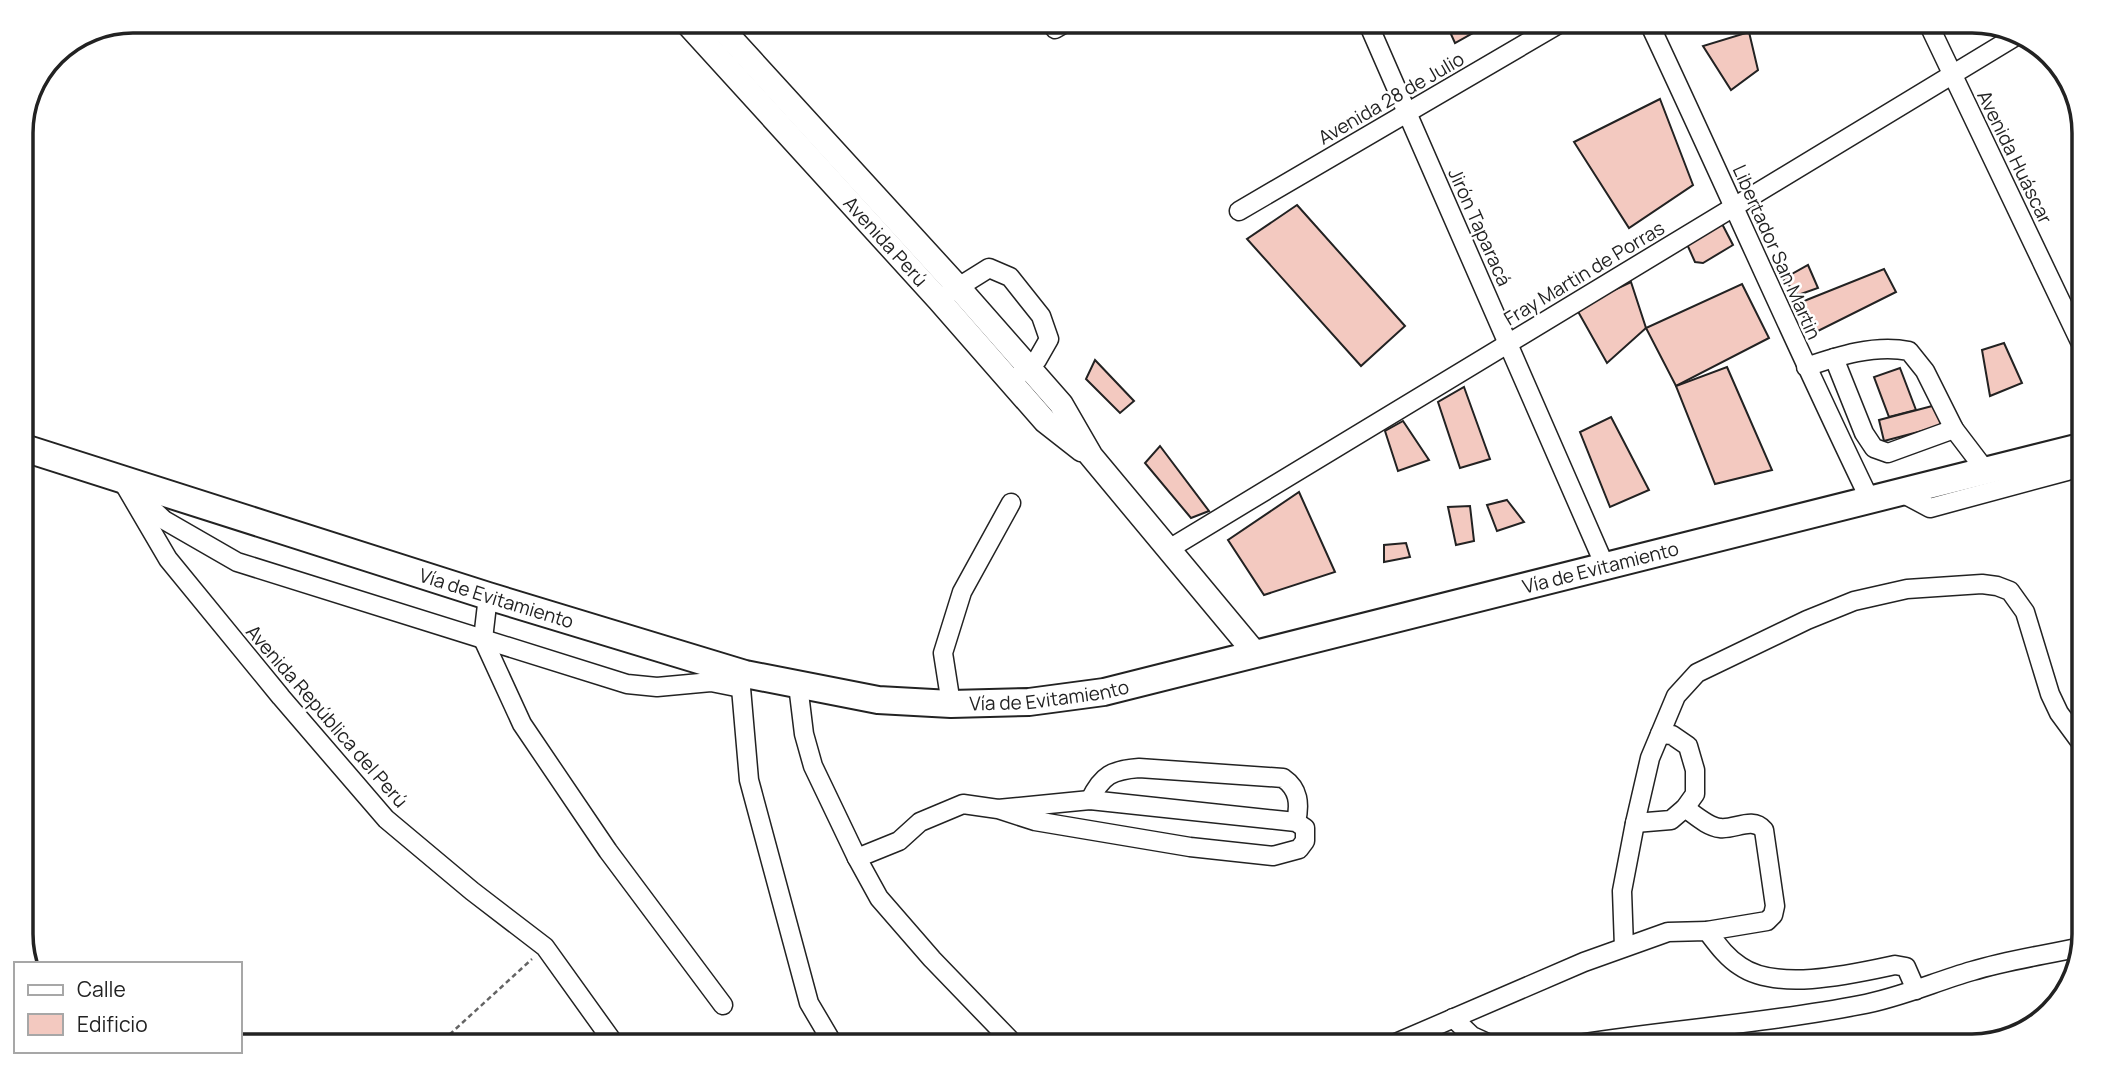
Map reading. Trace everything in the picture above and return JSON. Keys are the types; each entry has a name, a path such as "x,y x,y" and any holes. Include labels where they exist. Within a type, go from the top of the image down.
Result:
{"highway":[{"name":"Vía de Evitamiento","path":"33,451 488,596 743,681 798,685 878,700 951,704 1029,702 1104,692 2072,450"}],"main road":[{"name":"Avenida Perú","path":"697,33 948,293"},
{"name":"Avenida Perú","path":"725,33 1019,374 1045,421 1091,456 1255,653"}],"street":[{"name":"Jirón Taparacá","path":"1372,33 1605,566"},
{"name":"Avenida 28 de Julio","path":"1239,211 1544,33"},
{"name":"Libertador San Martin","path":"1654,33 1806,367 1870,500"},
{"name":"Avenida Huáscar","path":"1933,33 2072,325"},
{"name":"Fray Martin de Porras","path":"1169,549 2008,41"},
{"path":"948,293 989,268 1010,277 1041,316 1049,339 1037,360 1019,374"},
{"path":"1806,367 1834,358 1890,347 1909,351 1925,371 1954,429 1986,471"},
{"path":"1834,358 1864,433 1874,448 1888,453 1954,429"},
{"path":"1852,462 1874,448"},
{"path":"1900,492 1930,508 2067,471 2072,461"},
{"path":"120,477 164,520 237,562 627,684 657,687 743,681 749,780 809,1003 827,1034"},
{"name":"Avenida República del Perú","path":"120,477 168,559 386,820 545,947 607,1034"},
{"path":"951,704 943,653 962,592 1012,503"},
{"path":"1624,947 1622,891 1650,758 1676,696 1697,673 1807,620 1854,601 1907,589 1982,584 1997,586 2010,591 2025,612 2050,694 2072,731"},
{"path":"488,596 482,639 522,724 608,852 723,1005"},
{"path":"798,685 804,734 813,766 879,898 932,960 1004,1034"},
{"path":"1635,823 1671,820 1685,808 1695,794 1695,770 1688,746 1672,736 1660,734"},
{"path":"1090,800 1107,776 1119,769 1283,778 1291,784 1299,804 1296,822"},
{"path":"857,858 899,841 920,822 963,804 998,809 1035,821 1190,847 1273,856 1299,849 1305,841 1305,828 1296,822 1090,800 998,809"},
{"path":"1416,1034 1584,962 1668,932 1707,930 1767,921 1773,915 1775,906 1764,830 1751,823 1721,829 1711,826 1685,808"},
{"path":"1707,930 1726,955 1743,968 1769,977 1819,979 1895,965 1906,967 1916,990"},
{"path":"1643,1034 1720,1026 1849,1007 1916,990 2007,961 2070,949"},
{"path":"1453,1018 1470,1034"},
{"path":"1720,1026 1722,1034"}],"path":[{"path":"450,1034 545,947"}],"building":[{"path":"1450,33 1473,33 1455,43"},
{"path":"1749,33 1758,70 1731,90 1703,46"},
{"path":"1660,99 1693,185 1629,228 1574,142"},
{"path":"1297,205 1405,326 1361,366 1247,239"},
{"path":"1719,218 1733,245 1703,263 1695,262 1686,242"},
{"path":"1808,265 1818,288 1798,295 1783,279"},
{"path":"1884,269 1896,292 1816,332 1794,305"},
{"path":"1631,282 1646,328 1607,363 1576,308"},
{"path":"1742,284 1769,338 1676,386 1646,328"},
{"path":"2004,343 2022,383 1990,396 1982,350"},
{"path":"1095,360 1134,401 1120,413 1086,379"},
{"path":"1727,367 1772,470 1715,484 1676,386"},
{"path":"1900,368 1916,410 1889,417 1874,377"},
{"path":"1464,387 1490,459 1460,468 1438,402"},
{"path":"1936,405 1941,426 1884,441 1879,420"},
{"path":"1611,417 1649,490 1610,507 1580,432"},
{"path":"1403,421 1429,460 1398,471 1385,431"},
{"path":"1160,446 1209,511 1191,518 1145,463"},
{"path":"1299,492 1335,572 1264,595 1228,540"},
{"path":"1507,500 1524,522 1497,531 1487,505"},
{"path":"1470,506 1474,541 1456,545 1448,507"},
{"path":"1406,543 1410,557 1384,562 1384,545"}]}
